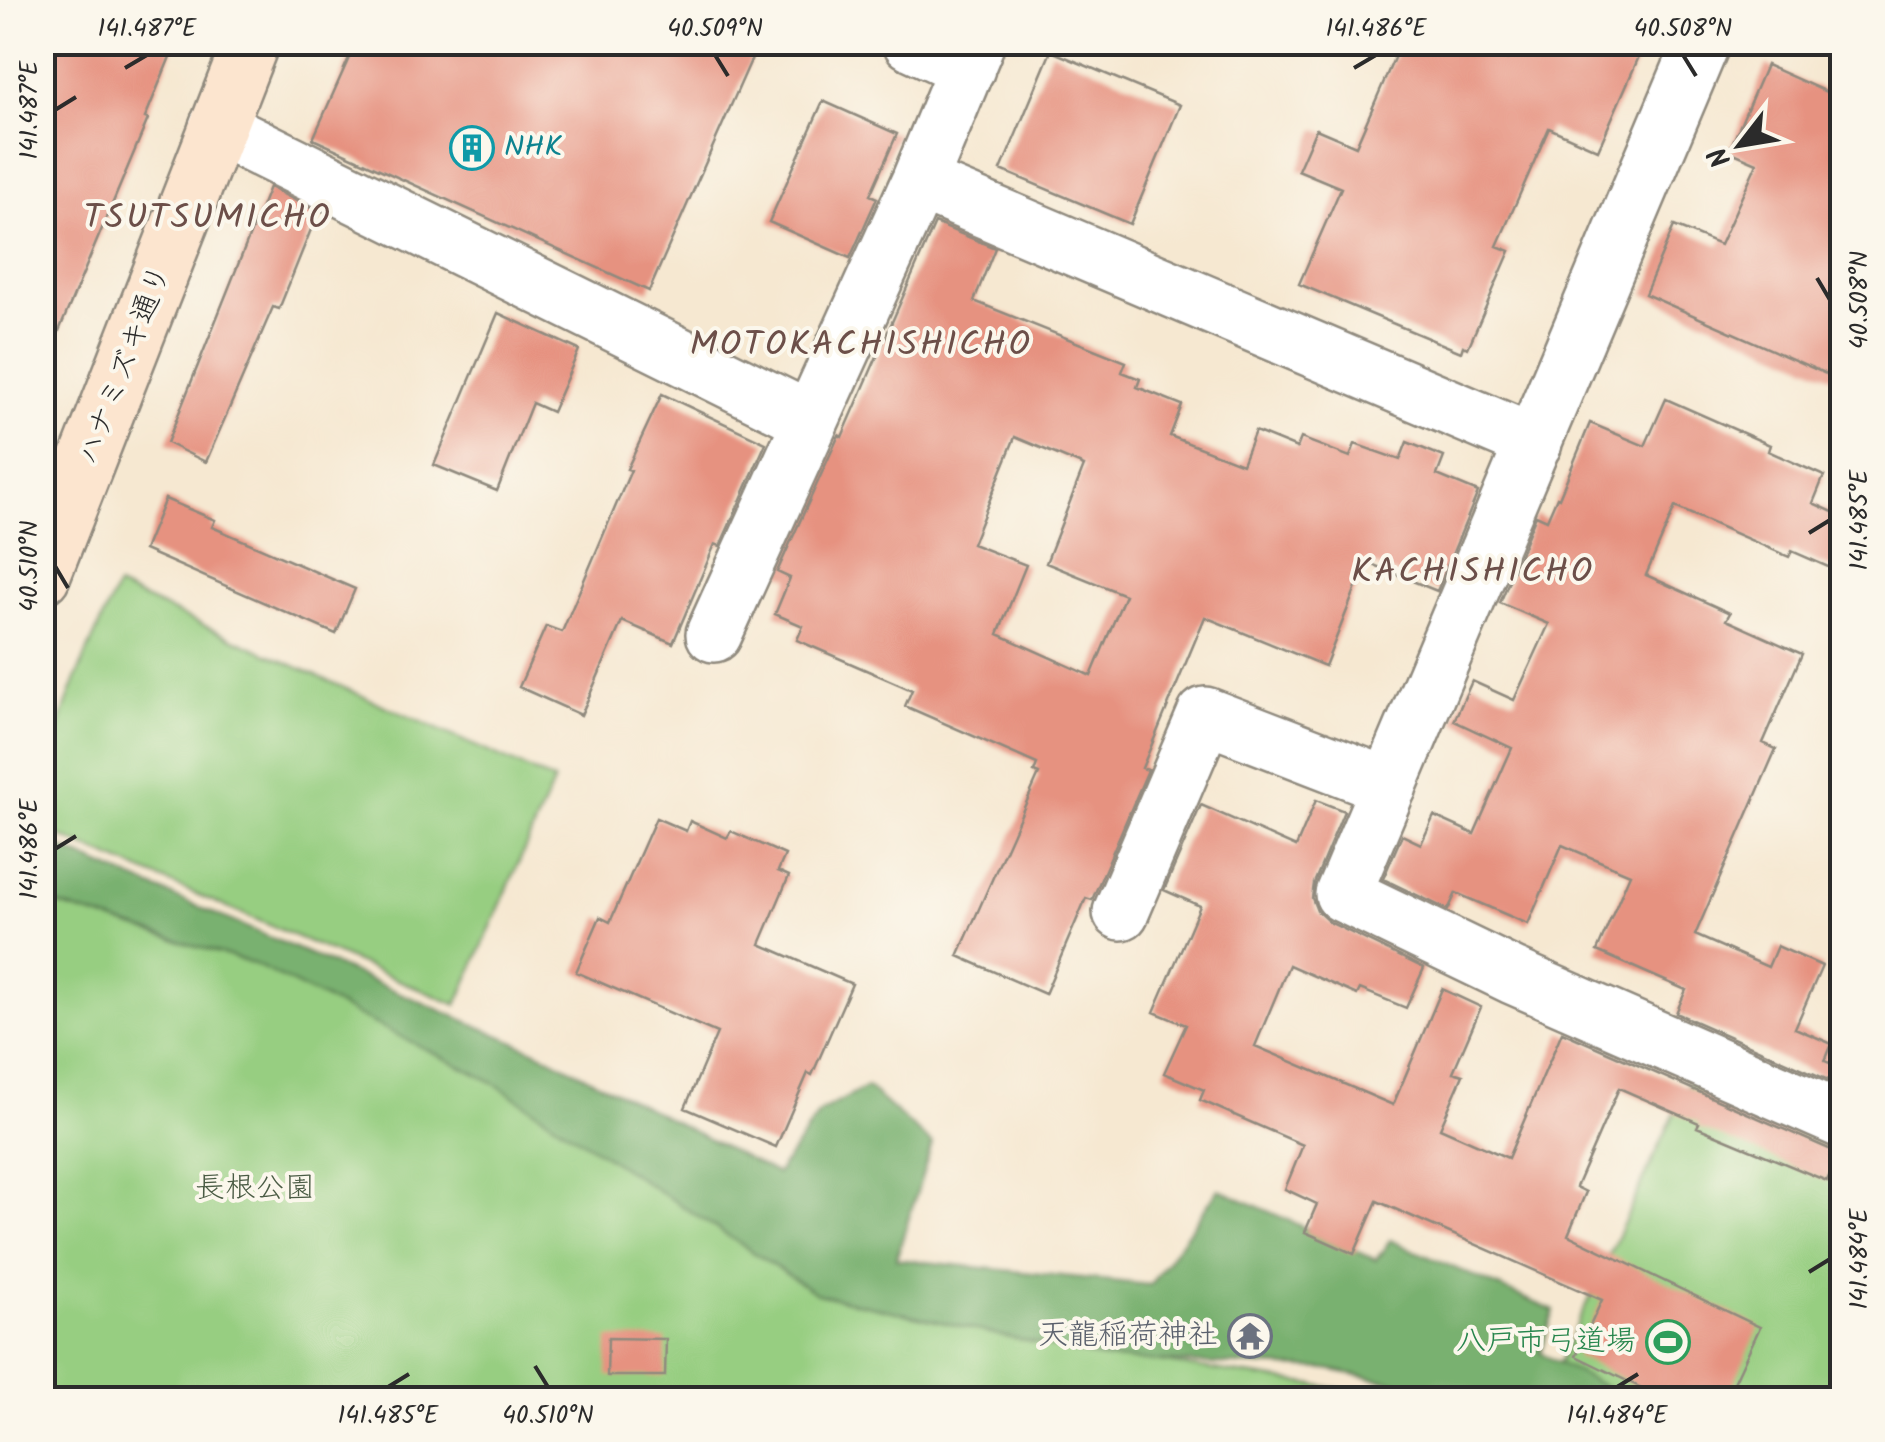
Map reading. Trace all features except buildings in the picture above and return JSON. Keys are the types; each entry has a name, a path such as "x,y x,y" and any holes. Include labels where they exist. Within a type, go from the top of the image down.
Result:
{"street":[{"name":"ハナミズキ通り","path":"42,576 57,497 251,42"},
{"path":"714,634 920,182 972,55 910,42"},
{"path":"1702,42 1343,894 1530,984 1842,1120"},
{"path":"217,127 810,420"},
{"path":"920,182 1534,443"},
{"path":"1121,912 1205,715 1388,786"}],"green space":[{"path":"117,587 554,781 457,1005 43,829 49,765 66,704"},
{"path":"44,841 536,1051 777,1174 820,1112 867,1087 932,1144 896,1259 1150,1285 1219,1189 1376,1260 1390,1240 1554,1311 1540,1353 1628,1399 1478,1399 1327,1369 1105,1359 817,1294 492,1082 252,963 43,900"},
{"name":"長根公園","path":"42,889 248,950 503,1078 829,1290 1119,1356 1410,1399 43,1399"},
{"path":"1694,1071 1842,1139 1842,1399 1542,1400"}],"place":[{"name":"NHK","path":"472,148"},
{"name":"天龍稲荷神社","path":"1250,1336"},
{"name":"八戸市弓道場","path":"1668,1342"}],"district":[{"name":"TSUTSUMICHO","path":"208,219"},
{"name":"MOTOKACHISHICHO","path":"861,346"},
{"name":"KACHISHICHO","path":"1473,573"}]}
